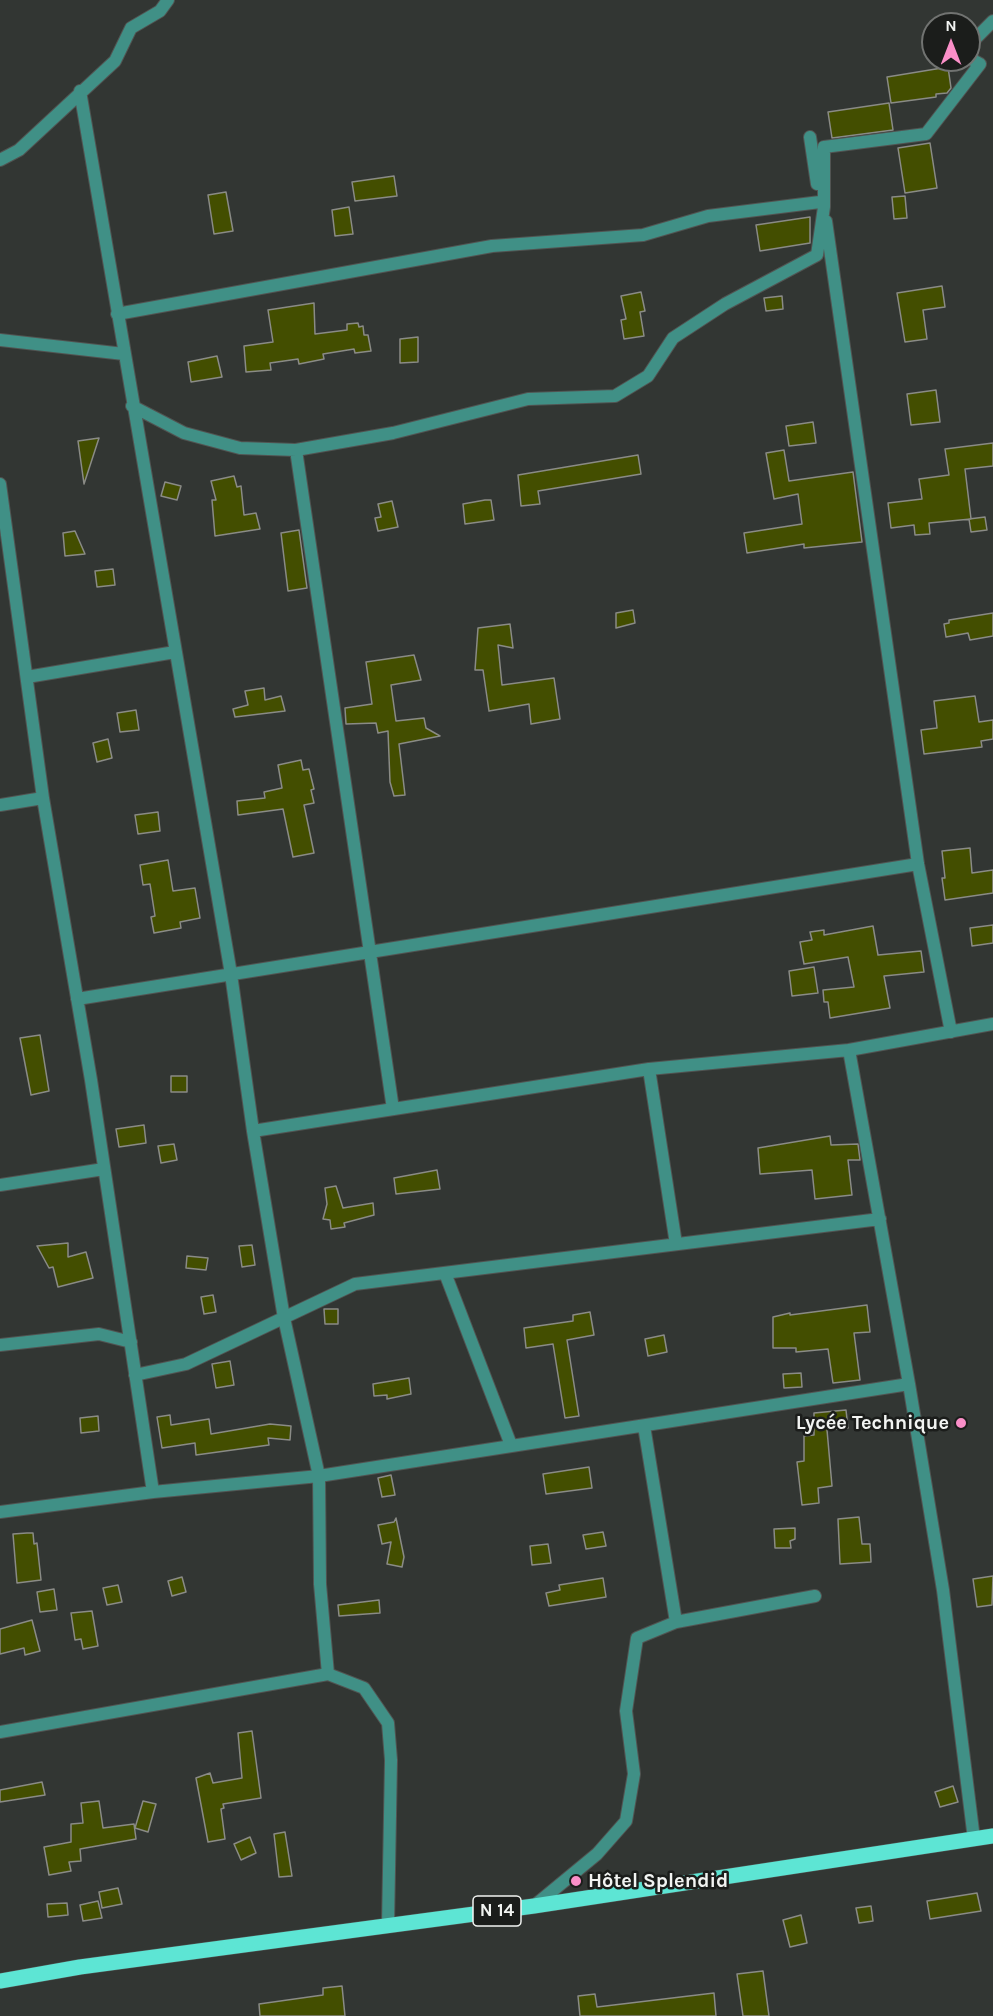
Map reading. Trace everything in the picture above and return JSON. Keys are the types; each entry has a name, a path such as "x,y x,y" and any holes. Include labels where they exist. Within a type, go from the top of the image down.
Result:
{"main road":[{"name":"N 14","path":"0,1981 534,1906 993,1836"}],"street":[{"path":"0,160 19,150 115,61 131,28 160,11 168,0"},
{"path":"981,33 993,21"},
{"path":"132,406 184,433 240,448 296,450 393,433 528,399 615,396 648,376 673,338 725,304 817,255 824,147 926,134 974,72"},
{"path":"80,91 132,406 231,974 284,1318 319,1476 320,1584 328,1674"},
{"path":"810,137 822,204 918,864 951,1032"},
{"path":"117,314 492,246 643,236 708,216 822,204"},
{"path":"1,341 124,354"},
{"path":"296,450 368,952 393,1109"},
{"path":"0,484 43,798 104,1169 153,1492"},
{"path":"27,677 175,652"},
{"path":"0,805 43,798"},
{"path":"77,999 918,864"},
{"path":"254,1131 649,1070 849,1050 993,1024"},
{"path":"849,1050 909,1384 943,1590 974,1839"},
{"path":"649,1070 676,1244"},
{"path":"0,1185 104,1169"},
{"path":"135,1375 186,1364 355,1284 880,1219"},
{"path":"445,1273 511,1445"},
{"path":"0,1345 99,1334 131,1342"},
{"path":"0,1512 153,1492 319,1476 909,1384"},
{"path":"644,1426 676,1622"},
{"path":"534,1906 597,1854 626,1821 634,1774 626,1711 637,1638 676,1622 815,1596"},
{"path":"0,1732 328,1674 364,1688 388,1723 391,1760 388,1925"}],"building":[{"path":"921,71 949,72 951,88 947,93 936,94 936,97 891,103 887,77"},
{"path":"889,103 893,130 832,138 828,112"},
{"path":"930,143 937,188 905,193 898,148"},
{"path":"394,176 397,196 355,201 352,182"},
{"path":"226,192 233,231 214,234 208,195"},
{"path":"905,196 907,218 894,219 892,197"},
{"path":"349,207 353,234 335,236 332,210"},
{"path":"810,217 810,243 760,251 756,225"},
{"path":"942,286 945,307 923,310 927,339 905,342 897,293"},
{"path":"641,292 645,311 640,312 644,336 624,339 621,320 626,319 621,296"},
{"path":"782,296 783,309 766,311 764,298"},
{"path":"314,303 315,334 347,330 347,324 358,323 359,327 363,326 364,335 368,335 371,351 355,353 354,349 323,354 324,359 299,364 298,359 270,363 271,370 246,372 244,346 273,342 268,310"},
{"path":"418,337 418,362 400,363 400,339"},
{"path":"217,356 222,377 191,382 188,362"},
{"path":"936,390 940,422 911,425 907,394"},
{"path":"813,422 816,443 789,446 786,426"},
{"path":"99,438 84,484 78,441"},
{"path":"993,443 993,466 965,469 971,519 929,523 930,534 915,535 914,525 891,528 888,503 922,499 919,479 949,475 945,449"},
{"path":"784,450 789,481 853,472 862,542 804,548 804,544 747,553 744,533 802,524 798,494 774,499 766,453"},
{"path":"638,455 641,474 538,491 540,504 521,506 518,475"},
{"path":"234,476 237,487 241,486 244,515 256,513 260,529 215,536 212,500 216,500 211,481"},
{"path":"165,482 181,486 177,500 161,496"},
{"path":"491,500 494,520 465,524 463,504"},
{"path":"392,501 398,527 378,531 375,518 381,517 378,504"},
{"path":"985,517 987,530 971,532 969,519"},
{"path":"299,530 307,588 288,591 281,533"},
{"path":"75,531 85,554 65,556 63,533"},
{"path":"113,569 115,585 97,587 95,571"},
{"path":"633,610 635,623 616,628 616,613"},
{"path":"993,613 993,636 970,640 968,633 946,637 944,624 949,623 949,620"},
{"path":"510,624 513,648 498,645 502,685 554,678 560,719 531,724 529,704 489,711 483,670 475,670 478,628"},
{"path":"414,655 421,680 391,685 396,721 424,718 426,728 440,736 399,744 405,795 394,796 390,782 388,731 378,733 376,723 346,724 345,708 372,704 366,662"},
{"path":"264,688 265,700 281,696 285,711 235,717 233,709 248,705 245,691"},
{"path":"975,696 979,722 993,720 993,739 981,741 982,747 924,754 921,730 937,728 934,701"},
{"path":"136,710 139,730 120,732 117,713"},
{"path":"108,739 112,758 97,762 93,743"},
{"path":"301,760 303,770 309,769 314,789 311,790 314,803 304,805 314,853 293,857 283,809 238,815 237,801 265,798 264,792 282,788 278,765"},
{"path":"158,812 160,831 138,834 135,815"},
{"path":"970,848 972,873 993,870 993,893 945,900 942,851"},
{"path":"168,860 173,891 195,888 200,918 180,922 181,928 154,933 151,917 155,916 150,884 143,885 140,865"},
{"path":"993,925 993,943 972,946 970,928"},
{"path":"873,926 878,955 921,951 924,972 884,976 890,1008 830,1018 828,1002 824,1002 823,990 854,987 848,957 804,964 800,942 812,940 810,932 824,930 824,935"},
{"path":"814,967 818,993 792,996 789,971"},
{"path":"40,1035 49,1091 31,1095 20,1038"},
{"path":"171,1076 187,1076 187,1092 171,1092"},
{"path":"144,1125 146,1143 119,1147 116,1129"},
{"path":"830,1136 831,1145 858,1144 860,1160 848,1160 852,1195 815,1199 812,1170 760,1174 758,1148"},
{"path":"174,1144 177,1160 161,1163 158,1146"},
{"path":"437,1170 440,1189 396,1194 394,1178"},
{"path":"336,1186 343,1208 373,1203 374,1215 344,1223 345,1227 331,1229 330,1220 323,1219 327,1204 325,1188"},
{"path":"68,1243 68,1257 86,1252 93,1278 58,1287 53,1267 49,1268 37,1246"},
{"path":"252,1245 255,1265 242,1267 239,1246"},
{"path":"187,1256 208,1258 206,1270 186,1268"},
{"path":"213,1295 216,1312 204,1314 201,1297"},
{"path":"867,1305 870,1332 854,1333 860,1380 833,1383 828,1349 796,1352 796,1348 773,1348 773,1317 790,1313 790,1315"},
{"path":"324,1309 338,1309 338,1324 325,1324"},
{"path":"590,1312 594,1335 567,1340 579,1416 565,1418 553,1344 526,1348 524,1328 573,1321 573,1315"},
{"path":"664,1335 667,1352 648,1356 645,1339"},
{"path":"230,1361 234,1385 216,1388 212,1364"},
{"path":"801,1373 802,1387 784,1388 783,1374"},
{"path":"409,1378 411,1394 387,1399 387,1395 374,1396 373,1384"},
{"path":"846,1410 848,1428 827,1430 832,1486 818,1488 819,1503 802,1505 797,1462 804,1461 804,1436 814,1435 814,1413"},
{"path":"170,1415 171,1425 209,1419 211,1434 270,1424 291,1426 290,1440 268,1438 269,1445 196,1455 195,1443 162,1448 157,1417"},
{"path":"98,1416 99,1431 81,1433 80,1418"},
{"path":"589,1467 592,1488 546,1494 543,1474"},
{"path":"391,1475 395,1495 382,1497 378,1478"},
{"path":"859,1517 862,1544 870,1544 871,1562 840,1564 838,1519"},
{"path":"396,1518 404,1557 402,1567 387,1564 391,1542 382,1544 378,1525 394,1522"},
{"path":"795,1528 795,1539 790,1541 791,1548 775,1548 774,1529"},
{"path":"603,1532 606,1546 586,1549 583,1535"},
{"path":"33,1533 34,1544 37,1543 41,1580 17,1583 13,1534"},
{"path":"548,1544 551,1563 532,1565 530,1546"},
{"path":"993,1576 992,1605 977,1607 973,1579"},
{"path":"182,1577 186,1592 172,1596 168,1581"},
{"path":"603,1578 606,1597 549,1606 546,1593 560,1590 559,1585"},
{"path":"118,1585 122,1602 107,1605 103,1588"},
{"path":"54,1589 57,1610 40,1612 37,1592"},
{"path":"379,1600 380,1613 339,1616 338,1605"},
{"path":"92,1611 98,1646 83,1649 81,1639 75,1640 71,1613"},
{"path":"32,1620 40,1651 25,1655 24,1648 0,1654 0,1629"},
{"path":"252,1731 261,1798 223,1804 224,1808 221,1809 225,1839 208,1842 196,1778 210,1773 213,1783 242,1778 238,1733"},
{"path":"42,1782 45,1795 0,1802 0,1790"},
{"path":"953,1786 958,1802 940,1807 935,1792"},
{"path":"99,1801 103,1828 134,1824 136,1839 80,1849 81,1861 69,1862 71,1871 49,1875 44,1847 71,1842 71,1824 83,1823 81,1803"},
{"path":"143,1801 156,1804 148,1832 135,1828"},
{"path":"285,1832 292,1876 279,1877 274,1834"},
{"path":"250,1837 256,1853 241,1860 234,1844"},
{"path":"118,1888 122,1904 102,1908 99,1892"},
{"path":"977,1893 981,1911 930,1919 927,1901"},
{"path":"98,1901 102,1918 83,1921 80,1905"},
{"path":"67,1903 68,1915 48,1917 47,1904"},
{"path":"871,1906 873,1921 859,1923 856,1908"},
{"path":"801,1915 807,1943 790,1947 783,1920"},
{"path":"763,1971 769,2016 743,2016 737,1974"},
{"path":"342,1986 345,2016 260,2016 259,2004 323,1995 323,1988"},
{"path":"714,1993 716,2016 580,2016 578,1996 595,1994 597,2007"}],"place":[{"name":"Lycée Technique","path":"961,1423"},
{"name":"Hôtel Splendid","path":"576,1881"}]}
